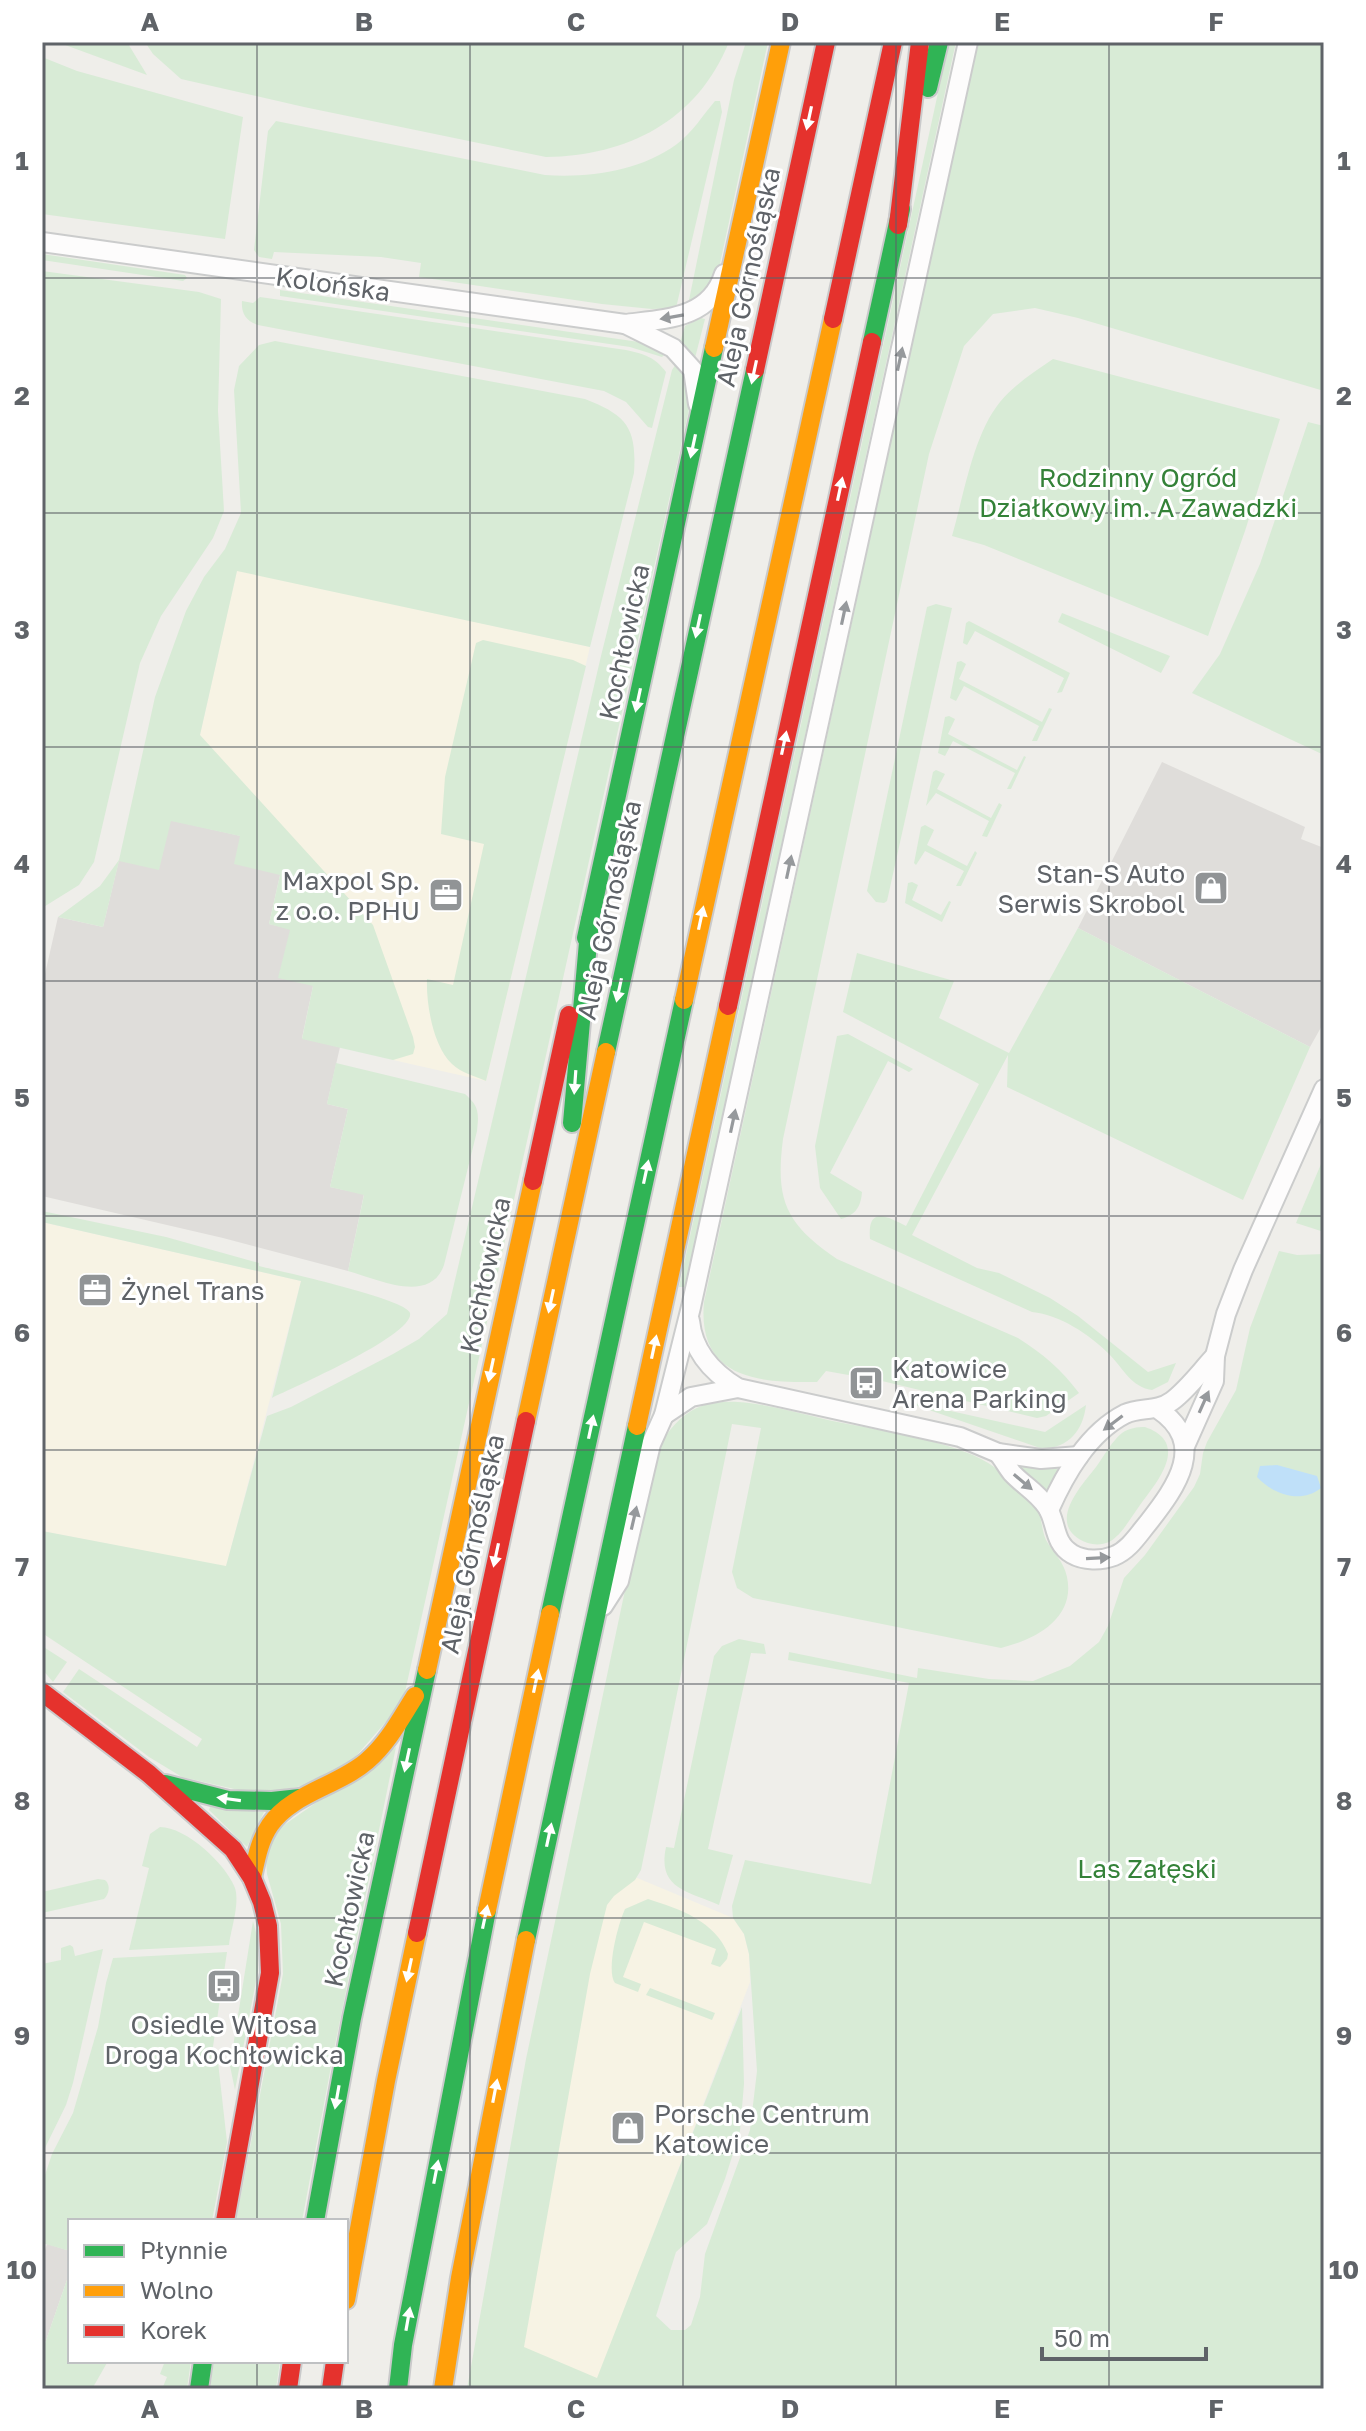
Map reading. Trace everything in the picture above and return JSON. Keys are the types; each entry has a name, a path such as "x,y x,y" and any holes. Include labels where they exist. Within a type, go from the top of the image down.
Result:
{"main road":[{"path":"743,216 781,42"},
{"name":"Aleja Górnośląska","path":"348,2289 386,2081 446,1790 826,42"},
{"path":"398,2389 403,2345 469,1994 893,42"},
{"path":"898,225 920,42"},
{"path":"443,2389 460,2278 514,1993 939,42"},
{"name":"Kochłowicka","path":"315,2219 352,2018 423,1684 743,216"},
{"path":"567,1225 573,1107 590,920"},
{"path":"252,1878 256,1854 266,1829 278,1813 342,1779 367,1761 386,1740 423,1684"},
{"path":"42,1692 153,1778 233,1849 252,1878 268,1926 270,1973 225,2219"},
{"path":"153,1778 228,1800 302,1798"},
{"path":"199,2389 203,2363"},
{"path":"288,2389 292,2363"},
{"path":"331,2389 335,2363"}],"street":[{"path":"597,1615 619,1581 651,1444 664,1415 691,1307 968,42"},
{"path":"625,324 681,317 703,308 721,285 743,216"},
{"name":"Kolońska","path":"42,242 625,324"},
{"path":"625,324 673,348 693,370 700,416"},
{"path":"1185,1446 1214,1381 1215,1356 1226,1314 1243,1270 1324,1089"},
{"path":"691,1307 691,1334 700,1352 723,1379 738,1388 960,1437 998,1453 1041,1459 1079,1456"},
{"path":"1049,1510 1069,1470 1101,1432 1124,1415 1158,1409 1182,1392 1215,1356"},
{"path":"664,1415 691,1397 738,1388"},
{"path":"998,1453 1013,1474 1038,1495 1049,1510 1053,1529 1071,1554 1085,1559 1111,1557 1133,1542 1163,1504 1180,1474 1185,1446 1180,1429 1158,1409"}],"shaded area":[{"path":"237,570 590,647 486,1081 393,1060 200,735"},
{"name":"Stan-S Auto Serwis Skrobol","path":"1162,762 1305,827 1301,839 1324,848 1324,1022 1310,1047 1078,928"},
{"path":"170,820 241,836 280,875 269,924 290,929 313,986 302,1038 340,1047 327,1104 348,1109 330,1187 364,1194 348,1271 42,1196 42,987 58,917 103,927 119,860"},
{"path":"42,1222 301,1281 226,1567 42,1531"},
{"path":"599,1862 733,1918 744,1934 749,1954 750,1982 594,2389 509,2358"},
{"path":"47,2244 68,2250 68,2277 42,2352 42,2259"}],"green space":[{"path":"57,42 127,42 147,75"},
{"path":"145,42 729,42 715,70 698,93 656,129 604,150 546,157 181,79 153,54"},
{"path":"746,42 768,42 719,268 707,290 688,305 734,80"},
{"path":"949,42 956,42 685,1287 679,1287"},
{"path":"978,42 1324,42 1324,391 1035,308 993,314 964,346 929,454 783,1139 783,1195 795,1222 806,1234 837,1259 1018,1338 1044,1356 1079,1393 1046,1416 1037,1418 882,1381 826,1371 817,1382 773,1381 753,1377 721,1361 710,1347 704,1328 704,1302"},
{"path":"42,57 77,71 243,117 225,239 42,214"},
{"path":"715,101 720,101 722,112 676,308 602,304 419,277 421,263 381,257 274,252 272,259 259,257 254,250 268,131 276,121 545,175 579,175 614,171 663,153 688,135"},
{"path":"42,254 185,275 187,278 183,281 42,260"},
{"path":"42,271 199,292 221,299 218,411 224,511 213,538 161,616 140,663 94,862 79,885 42,908"},
{"path":"280,290 639,342 666,353 662,357 630,347 280,296"},
{"path":"260,297 644,355 666,372 652,428 626,402 604,391 258,325 245,316 242,301 253,303"},
{"path":"705,319 695,358 680,343 685,326"},
{"path":"275,341 585,399 619,417 631,434 633,444 634,473 590,647 237,571 200,735 373,925 415,1047 413,1054 393,1060 302,1039 313,986 278,978 290,930 269,924 280,875 234,864 240,836 171,821 159,870 119,861 103,927 58,917 100,886 119,860 155,697 186,611 204,577 225,549 241,513 234,390 239,366 259,345"},
{"name":"Rodzinny Ogród Działkowy im. A Zawadzki","path":"1053,359 1280,419 1208,636 984,545 952,536 976,448 991,416 1012,390"},
{"path":"676,364 687,383 690,405 405,1692 398,1708 350,1763 308,1785 256,1794 182,1777 149,1757 63,1692 79,1669 197,1747 202,1739 42,1633 42,1531 226,1566 267,1416 291,1407 393,1354 419,1339 447,1314 601,656"},
{"path":"1308,422 1324,426 1324,755 1192,693 1220,654 1260,564"},
{"path":"936,604 952,608 887,901 876,902 867,891 927,607"},
{"path":"1062,613 1170,656 1161,673 1058,622"},
{"path":"969,621 1070,673 1062,692 1057,693 1064,678 975,631 967,645 963,643"},
{"path":"483,640 573,660 586,666 486,1081 460,1070 445,1056 432,1024 427,989 427,979 453,985 484,844 441,834 445,777 476,643"},
{"path":"957,662 966,664 959,679 1042,722 1049,708 1052,709 1037,741 1032,741 1039,726 964,686 956,701 950,698"},
{"path":"945,717 955,719 948,734 1017,770 1026,757 1011,789 1007,789 1015,773 953,741 945,756 938,753"},
{"path":"936,770 945,774 937,789 991,818 999,803 1002,805 987,837 982,836 989,821 936,793 926,806"},
{"path":"925,825 934,830 927,845 967,866 975,851 977,853 961,886 956,886 964,871 925,851 916,865 914,863 921,827"},
{"path":"908,883 918,885 912,900 941,915 951,902 942,922 905,903"},
{"path":"1078,928 1310,1047 1243,1200 1007,1087 1008,1055 912,1235 977,1268 999,1273 1050,1298 1078,1316 1148,1372 1176,1363 1168,1382 1152,1390 1133,1381 1109,1354 1074,1327 1032,1312 870,1239 872,1221 880,1216 906,1226 979,1084 843,1012 857,953 954,981 939,1018 1009,1053"},
{"path":"848,1034 913,1069 909,1072 888,1061 830,1173 862,1192 857,1209 841,1219 820,1188 815,1146 837,1036"},
{"path":"336,1063 465,1094 475,1106 477,1131 444,1265 437,1277 427,1284 402,1286 348,1271 364,1195 330,1187 348,1109 327,1104"},
{"path":"1324,1157 1324,1232 1296,1223"},
{"path":"42,1211 166,1237 259,1263 259,1266 366,1293 388,1300 410,1313 406,1323 374,1347 272,1398 301,1281 42,1222"},
{"name":"Las Załęski","path":"1279,1251 1297,1255 1324,1254 1324,2389 467,2389 526,2059 643,1505 657,1452 670,1430 696,1408 714,1403 738,1402 906,1435 965,1452 1003,1473 1032,1499 1046,1540 1066,1572 1068,1592 1059,1616 1050,1625 1039,1633 1001,1648 753,1598 737,1588 732,1572 761,1428 732,1424 641,1870 635,1880 607,1905 590,1974 524,2347 597,2378 742,2007 744,2084 740,2131 707,2224 676,2252 656,2316 671,2330 685,2330 691,2325 700,2297 705,2254 750,2130 757,2071 749,1954 744,1934 733,1918 732,1906 745,1860 871,1884 909,1683 788,1660 789,1652 917,1678 918,1668 989,1679 1033,1681 1070,1666 1099,1642 1108,1626 1124,1578 1145,1555 1194,1487 1207,1442 1236,1390 1250,1328"},
{"path":"897,1399 1045,1432 1086,1405 1082,1423 1073,1436 1060,1445 1043,1449"},
{"path":"1145,1427 1159,1434 1166,1443 1168,1453 1161,1474 1114,1539 1090,1544 1079,1539 1067,1522 1071,1503 1118,1436 1130,1429"},
{"path":"1018,1463 1057,1468 1058,1472 1047,1489 1043,1490 1019,1468"},
{"path":"739,1639 764,1644 766,1654 751,1653 708,1849 733,1855 719,1905 678,1886 666,1872 664,1861 666,1847 674,1848 714,1656 722,1646"},
{"path":"42,1646 67,1662 53,1682 42,1669"},
{"path":"396,1747 302,2219 236,2219 283,1974 281,1924 266,1861 274,1832"},
{"path":"210,1807 264,1812 247,1847 209,1810"},
{"path":"160,1827 181,1833 204,1848 230,1878 236,1901 229,1945 129,1950 149,1868 142,1866 150,1834"},
{"path":"98,1879 108,1884 104,1899 42,1913 42,1892"},
{"path":"648,1899 684,1912 705,1925 722,1943 728,1954 727,1959 720,1967 711,1964 716,1949 644,1922 623,1977 641,1984 638,1992 615,1983 612,1958 622,1916 625,1909"},
{"path":"253,1921 258,1940 258,1971 235,2090 230,2066"},
{"path":"70,1945 75,1956 103,1949 73,2083 42,2154 42,1964 61,1960 61,1948"},
{"path":"227,1952 211,2060 218,2062 227,2142 212,2219 68,2219 68,2250 42,2243 42,2184 52,2154 73,2113 98,2027 113,1958"},
{"path":"650,1988 715,2013 712,2020 646,1995"},
{"path":"68,2277 68,2363 107,2363 92,2389 42,2389 42,2352"},
{"path":"164,2363 191,2363 187,2389 162,2389 167,2377 160,2374"},
{"path":"214,2363 280,2363 276,2389 210,2389"}],"water":[{"path":"1277,1465 1317,1476 1321,1488 1305,1496 1288,1495 1271,1489 1257,1477 1260,1466"}],"traffic: fast":[{"path":"928,88 939,42"},
{"path":"872,342 901,209"},
{"path":"586,938 714,348"},
{"path":"606,1052 755,370"},
{"path":"572,1123 590,920"},
{"path":"550,1614 684,1000"},
{"path":"526,1940 637,1426"},
{"path":"315,2219 352,2018 427,1670"},
{"path":"165,1784 228,1800 300,1798"},
{"path":"398,2389 403,2345 487,1910"},
{"path":"199,2389 203,2363"}],"traffic: slow":[{"path":"714,348 781,42"},
{"path":"684,1000 833,319"},
{"path":"637,1426 728,1006"},
{"path":"526,1421 606,1052"},
{"path":"427,1670 533,1181"},
{"path":"487,1910 550,1614"},
{"path":"252,1878 263,1838 279,1814 367,1761 388,1738 415,1696"},
{"path":"348,2289 417,1933"},
{"path":"443,2389 460,2278 526,1940"}],"traffic: jam":[{"path":"755,370 826,42"},
{"path":"833,319 893,42"},
{"path":"898,225 920,42"},
{"path":"728,1006 872,342"},
{"path":"533,1181 569,1015"},
{"path":"417,1933 526,1421"},
{"path":"42,1692 149,1774 233,1849 252,1878 262,1902 268,1926 270,1973 225,2219"},
{"path":"288,2389 292,2363"},
{"path":"331,2389 335,2363"}],"place":[{"name":"Stan-S Auto Serwis Skrobol","path":"1211,888"},
{"name":"Maxpol Sp. z o.o. PPHU","path":"446,895"},
{"name":"Żynel Trans","path":"95,1290"},
{"name":"Katowice Arena Parking","path":"866,1383"},
{"name":"Osiedle Witosa Droga Kochłowicka","path":"224,1986"},
{"name":"Porsche Centrum Katowice","path":"628,2128"}]}
